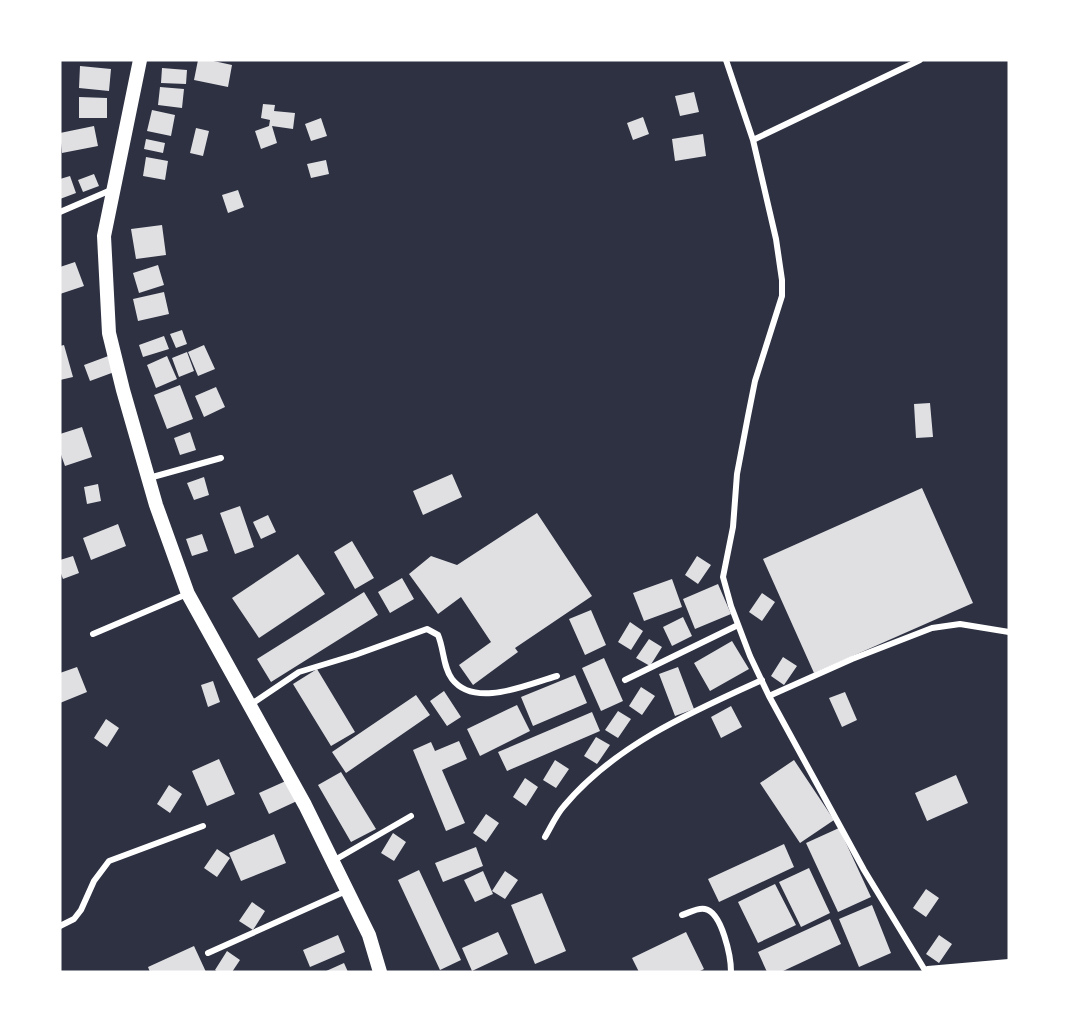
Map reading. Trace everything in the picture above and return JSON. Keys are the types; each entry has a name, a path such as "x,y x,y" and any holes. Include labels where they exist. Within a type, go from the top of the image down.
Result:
{"highway":[{"path":"141,60 104,236 109,333 149,478 188,594 305,805 369,935 380,972"}],"main road":[{"path":"927,972 1009,965"}],"street":[{"path":"726,60 753,140 776,239 782,296 755,381 737,474 733,527 723,577 738,625 769,696 864,870 927,972"},
{"path":"753,140 920,60"},
{"path":"60,212 115,188"},
{"path":"149,478 221,458"},
{"path":"93,634 188,594"},
{"path":"769,696 852,659 940,626 960,624 1009,632"},
{"path":"625,680 738,625"},
{"path":"250,705 299,672 427,629 438,635 451,678 470,692 482,694 505,691 557,675"},
{"path":"545,837 563,807 578,790 617,757 651,734 762,680"},
{"path":"333,861 411,816"},
{"path":"60,926 74,919 81,910 94,881 109,861 203,826"},
{"path":"208,953 347,890"},
{"path":"682,915 708,909 714,915 724,936 732,972"}],"building":[{"path":"198,60 232,65 228,87 194,80"},
{"path":"80,66 111,69 109,91 79,88"},
{"path":"162,68 187,70 186,84 161,83"},
{"path":"160,87 184,89 182,108 158,105"},
{"path":"694,92 699,112 680,116 675,96"},
{"path":"79,97 107,98 107,118 79,118"},
{"path":"263,104 275,105 274,111 295,113 293,129 272,126 277,143 261,149 255,131 269,126 270,120 261,118"},
{"path":"152,110 175,115 171,136 147,131"},
{"path":"643,117 649,134 633,140 627,123"},
{"path":"321,118 327,136 311,141 305,124"},
{"path":"94,126 98,146 62,153 60,133"},
{"path":"196,128 209,131 203,156 190,153"},
{"path":"703,134 706,156 675,161 672,139"},
{"path":"146,139 165,143 163,153 144,149"},
{"path":"146,157 168,161 165,180 143,176"},
{"path":"326,160 329,174 311,178 307,164"},
{"path":"94,174 99,186 83,192 78,180"},
{"path":"70,176 76,193 60,199 60,179"},
{"path":"238,190 244,207 228,213 222,195"},
{"path":"162,225 166,255 136,259 131,229"},
{"path":"75,262 84,286 60,294 60,267"},
{"path":"158,265 164,285 139,293 133,273"},
{"path":"164,292 169,314 138,321 133,299"},
{"path":"182,330 187,344 176,348 170,334"},
{"path":"164,336 169,349 143,357 139,345"},
{"path":"64,345 73,377 60,380 60,346"},
{"path":"204,345 215,369 198,376 188,352"},
{"path":"187,352 194,371 179,377 172,358"},
{"path":"111,355 117,371 90,381 84,365"},
{"path":"167,356 177,379 156,388 147,365"},
{"path":"180,385 193,419 167,429 154,395"},
{"path":"216,387 225,407 204,417 195,396"},
{"path":"930,403 933,437 916,438 914,404"},
{"path":"82,427 92,457 65,466 60,452 60,434"},
{"path":"190,432 196,450 180,455 174,438"},
{"path":"452,474 462,497 423,515 413,491"},
{"path":"204,477 209,495 194,500 187,483"},
{"path":"98,484 101,501 87,504 84,487"},
{"path":"922,488 973,603 814,673 763,559"},
{"path":"240,506 254,547 235,554 220,513"},
{"path":"537,513 592,596 515,648 518,652 473,685 459,665 491,642 461,597 438,614 409,574 431,556 457,565"},
{"path":"268,515 276,532 261,539 253,522"},
{"path":"118,524 126,546 91,560 83,538"},
{"path":"202,534 208,551 192,556 186,539"},
{"path":"352,541 374,578 355,589 334,552"},
{"path":"298,554 325,594 259,638 232,598"},
{"path":"73,556 79,573 63,579 60,560"},
{"path":"697,556 711,565 698,584 685,575"},
{"path":"402,578 414,599 390,613 378,592"},
{"path":"672,579 682,607 644,621 633,593"},
{"path":"718,584 731,614 695,629 683,599"},
{"path":"364,592 378,615 271,682 257,659"},
{"path":"762,593 775,602 762,621 749,612"},
{"path":"591,610 606,645 585,655 569,619"},
{"path":"683,617 692,636 672,646 663,627"},
{"path":"630,622 643,631 631,650 618,642"},
{"path":"649,639 662,647 650,666 636,658"},
{"path":"732,641 749,669 710,691 694,663"},
{"path":"783,657 797,666 784,685 771,676"},
{"path":"604,658 623,701 601,711 582,668"},
{"path":"77,667 87,692 60,703 60,673"},
{"path":"678,667 694,709 675,716 659,674"},
{"path":"317,669 355,732 331,746 293,684"},
{"path":"575,675 587,703 533,726 521,697"},
{"path":"213,681 220,702 208,707 201,685"},
{"path":"641,687 655,696 642,715 629,706"},
{"path":"444,691 461,717 447,726 430,701"},
{"path":"845,692 857,720 842,727 829,698"},
{"path":"416,695 430,715 346,773 332,752"},
{"path":"517,705 530,731 480,756 467,729"},
{"path":"731,706 742,727 721,738 711,717"},
{"path":"618,711 631,719 618,738 605,730"},
{"path":"592,712 600,731 507,771 498,752"},
{"path":"106,719 119,728 107,747 94,738"},
{"path":"596,737 610,745 597,764 584,756"},
{"path":"459,741 467,759 442,770 465,823 446,831 413,750 431,742 435,751"},
{"path":"219,759 235,794 207,806 192,771"},
{"path":"555,760 569,769 556,788 543,780"},
{"path":"794,760 834,820 800,843 760,783"},
{"path":"341,772 376,829 351,842 318,785"},
{"path":"956,775 968,803 927,821 915,793"},
{"path":"525,778 538,787 526,806 513,797"},
{"path":"288,780 297,801 269,814 259,793"},
{"path":"169,785 182,794 170,813 157,804"},
{"path":"486,814 499,823 486,842 473,833"},
{"path":"839,828 871,897 838,912 806,843"},
{"path":"393,833 406,842 394,861 381,853"},
{"path":"274,834 286,863 241,881 229,853"},
{"path":"784,844 794,867 719,902 708,879"},
{"path":"476,847 483,866 443,882 435,863"},
{"path":"217,849 230,858 217,877 204,868"},
{"path":"809,868 830,913 801,927 779,882"},
{"path":"419,870 461,960 440,970 398,880"},
{"path":"483,871 493,894 475,902 464,880"},
{"path":"505,871 518,880 505,899 492,891"},
{"path":"775,884 796,925 758,943 738,902"},
{"path":"926,889 939,898 926,917 913,908"},
{"path":"542,893 566,951 535,964 511,905"},
{"path":"252,902 265,911 253,930 239,921"},
{"path":"872,905 891,953 859,967 839,919"},
{"path":"830,919 841,944 781,972 767,972 758,952"},
{"path":"498,932 508,954 472,971 462,948"},
{"path":"686,932 704,969 698,972 639,972 632,958"},
{"path":"338,935 345,952 310,967 303,950"},
{"path":"939,935 952,944 939,963 926,954"},
{"path":"194,946 206,972 150,972 148,967"},
{"path":"227,951 240,960 232,972 218,972 215,970"},
{"path":"344,963 348,972 324,972"}]}
